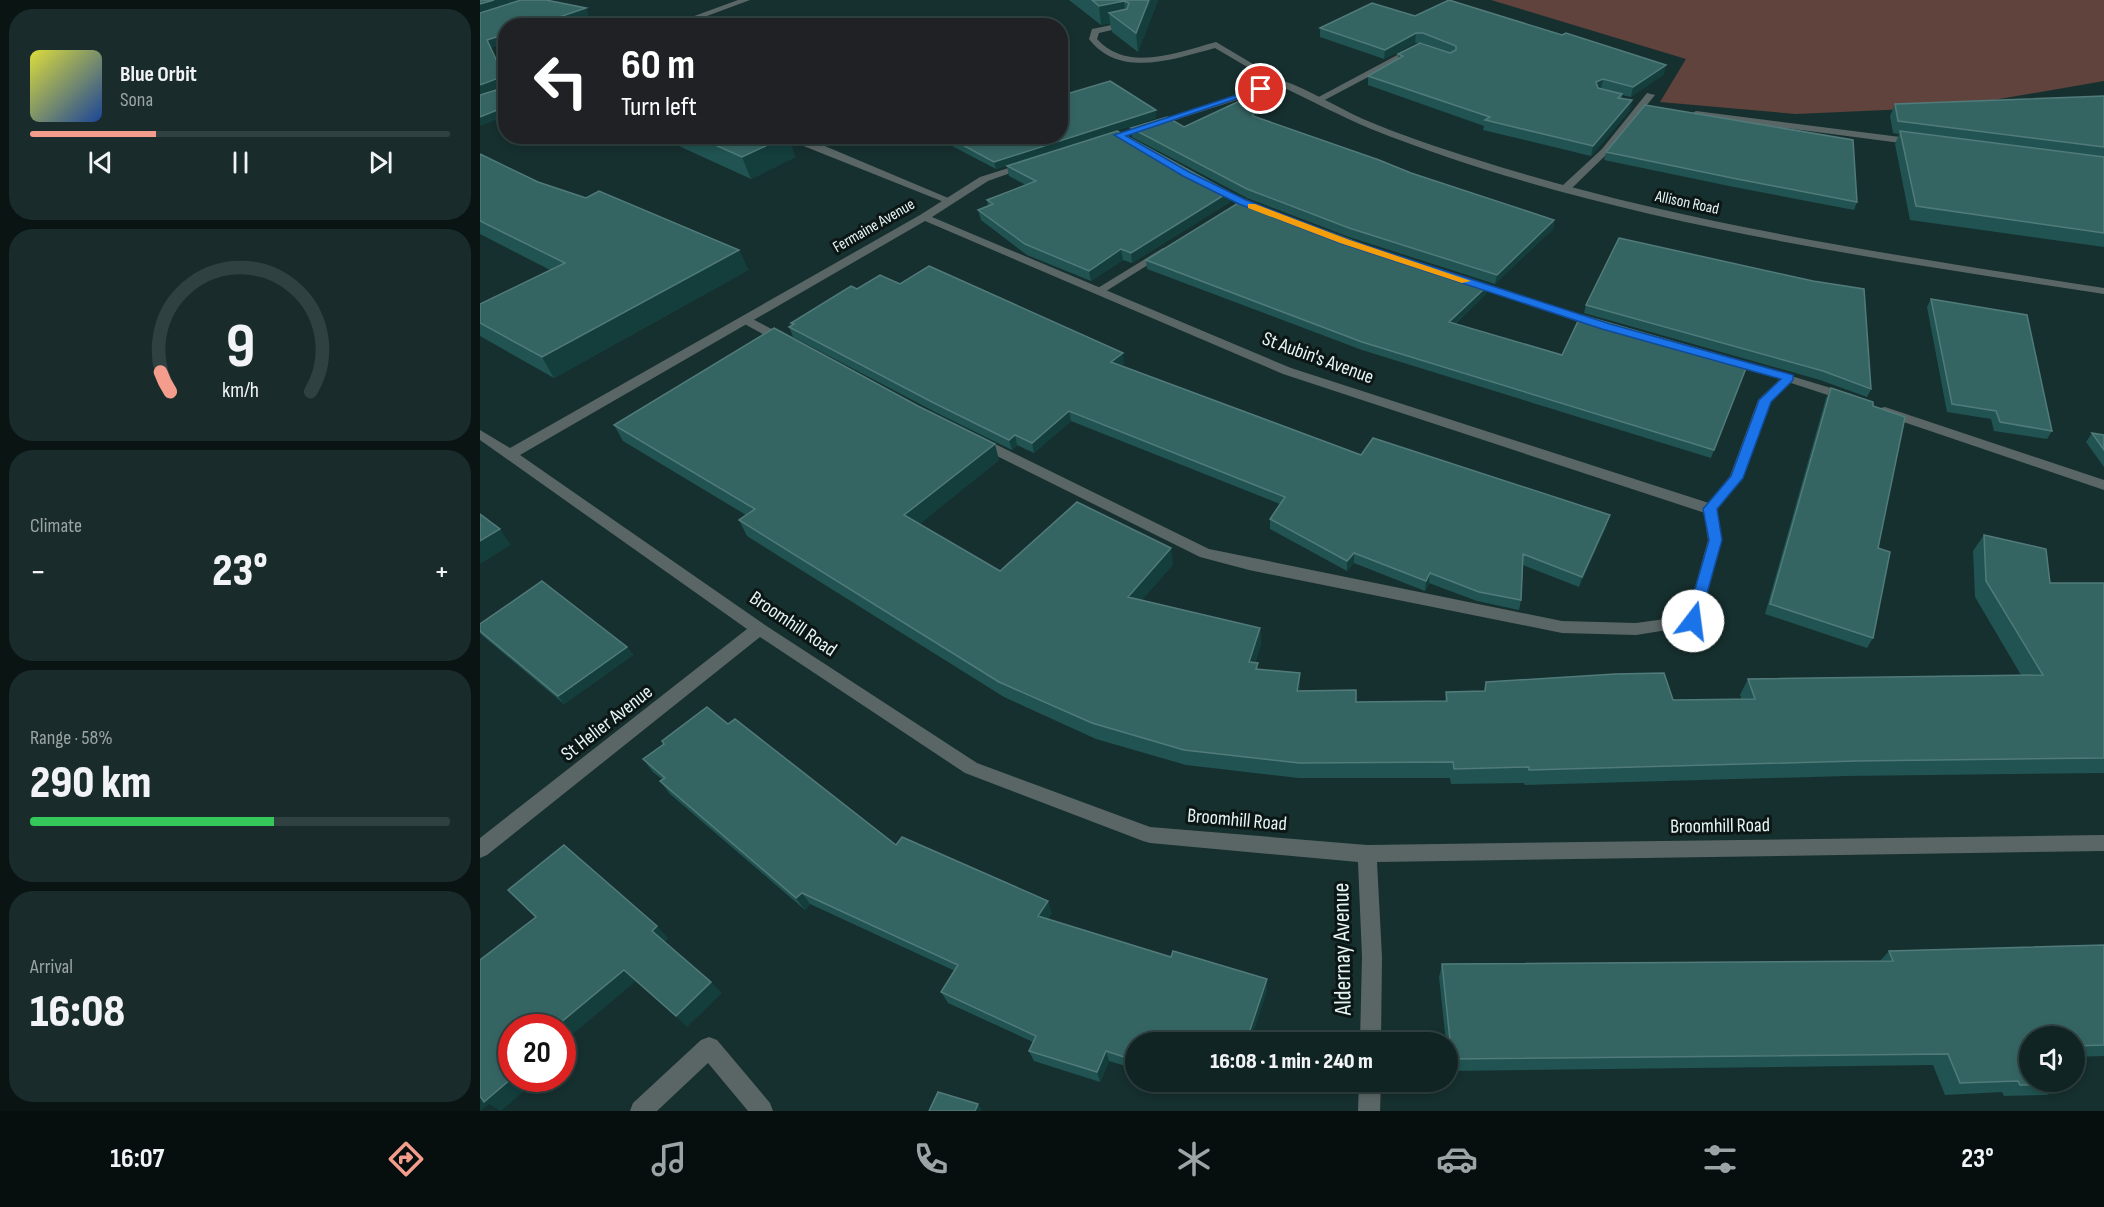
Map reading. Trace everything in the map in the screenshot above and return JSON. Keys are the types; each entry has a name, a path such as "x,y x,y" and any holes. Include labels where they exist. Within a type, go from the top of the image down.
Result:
{"street":[{"path":"694,18 747,0"},
{"name":"Allison Road","path":"1126,24 1095,31 1093,39 1097,47 1129,61 1174,56 1216,45 1281,83 1387,132 1629,206 1767,236 2104,291"},
{"path":"1318,100 1419,47 1429,51"},
{"path":"1096,142 1281,83"},
{"path":"480,99 498,93"},
{"path":"1566,188 1605,151 1637,104 1650,95"},
{"path":"1689,114 1925,143"},
{"path":"1118,135 1138,146"},
{"path":"807,144 948,200"},
{"name":"Fermaine Avenue","path":"509,455 924,217 984,179 1040,160"},
{"path":"1196,179 1237,205 1273,214"},
{"name":"St Aubin's Avenue","path":"924,217 1287,371 1710,509"},
{"path":"1099,291 1175,244"},
{"path":"1458,278 1606,327"},
{"path":"745,320 796,346"},
{"path":"1720,358 1789,378 2104,485"},
{"path":"971,438 1205,554 1562,627 1636,629 1693,621 1715,540 1710,509 1736,478 1765,400 1789,378"},
{"name":"Broomhill Road","path":"480,434 759,629 971,768 1150,835 1367,854 2104,843"},
{"name":"St Helier Avenue","path":"480,849 759,629"},
{"name":"Aldernay Avenue","path":"1367,854 1372,957 1370,1032"},
{"path":"641,1111 709,1048 762,1111"},
{"path":"1369,1111 1370,1092"}],"shaded area":[{"path":"1491,0 2104,0 2104,81 1953,107 1796,114 1660,102 1686,59"}],"building":[{"path":"480,0 494,0 480,4"},
{"path":"521,0 546,0 586,8 557,18 498,18 498,37 487,40 498,64 498,78 480,85 480,13"},
{"path":"1092,0 1149,0 1136,33 1109,13 1127,9 1129,3 1124,1 1099,6"},
{"path":"1449,0 1562,35 1566,33 1666,65 1633,87 1603,79 1596,82 1598,88 1622,94 1618,98 1632,100 1593,146 1485,120 1490,117 1368,76 1403,56 1398,54 1420,43 1450,53 1456,50 1456,46 1423,33 1416,33 1385,50 1320,28 1372,3 1415,16"},
{"path":"1110,81 1156,110 1068,138 1068,92"},
{"path":"496,90 498,110 480,117 480,95"},
{"path":"1261,91 1253,116 1411,173 1554,220 1497,275 1349,228 1247,189 1131,128 1167,117 1184,127"},
{"path":"2104,96 2104,147 1898,121 1895,104"},
{"path":"1645,105 1853,140 1857,202 1606,152"},
{"path":"1117,131 1229,192 1131,253 1121,249 1089,271 1025,244 978,210 993,204 987,200 1036,181 1007,166"},
{"path":"1900,131 2104,157 2104,233 1916,206"},
{"path":"713,144 770,144 742,157"},
{"path":"961,144 1050,144 994,162"},
{"path":"480,154 538,182 586,198 599,191 739,250 542,357 480,323 480,304 565,263 480,221"},
{"path":"1243,200 1375,249 1487,286 1449,322 1562,355 1581,315 1748,363 1714,450 1362,342 1146,260"},
{"path":"1619,238 1813,281 1864,289 1871,389 1823,371 1586,305"},
{"path":"929,266 1123,353 1111,362 1361,455 1373,438 1610,515 1582,577 1523,554 1521,600 1479,592 1430,573 1426,581 1354,553 1347,561 1270,519 1285,497 1069,411 1032,443 1015,435 1009,440 789,327 794,324 791,323 851,286 857,289 880,275 900,284"},
{"path":"1931,299 2027,315 2052,431 2000,422 1996,411 1952,404"},
{"path":"774,328 918,406 995,444 904,515 1000,571 1077,502 1171,548 1128,597 1260,628 1249,662 1258,663 1256,669 1300,673 1297,691 1356,690 1356,702 1447,701 1446,692 1485,691 1486,682 1664,673 1673,700 1755,699 1748,679 2043,675 1986,581 1984,535 2046,549 2050,583 2104,583 2104,758 1856,761 1529,770 1529,767 1454,769 1453,762 1299,763 1184,750 1092,723 999,682 739,520 755,509 614,425"},
{"path":"1831,388 1873,402 1873,406 1905,417 1878,548 1890,552 1873,638 1770,604"},
{"path":"2092,433 2104,435 2104,450"},
{"path":"480,514 500,529 480,541"},
{"path":"542,581 627,647 558,696 480,631 480,624"},
{"path":"707,707 728,724 735,719 896,845 902,837 1048,901 1038,916 1171,957 1173,951 1267,979 1249,1032 1125,1032 1125,1057 1106,1051 1097,1072 1029,1051 1036,1036 941,992 958,965 802,893 796,898 660,781 665,778 643,759 664,744 662,741"},
{"path":"564,845 657,926 652,931 711,982 676,1016 624,970 571,1014 498,1014 498,1090 484,1102 480,1096 480,960 536,917 508,890"},
{"path":"2104,945 2104,1045 2085,1046 2085,1026 2019,1026 2019,1083 2018,1081 1960,1083 1948,1054 1458,1059 1458,1032 1449,1032 1442,964 1893,961 1889,951"},
{"path":"938,1092 978,1104 975,1111 929,1111"}],"slow traffic":[{"path":"1251,206 1344,241 1466,281"}],"route":[{"path":"1261,89 1118,135 1186,174 1242,202 1344,241 1606,327 1789,378 1765,400 1736,478 1710,509 1715,540 1693,621"}]}
